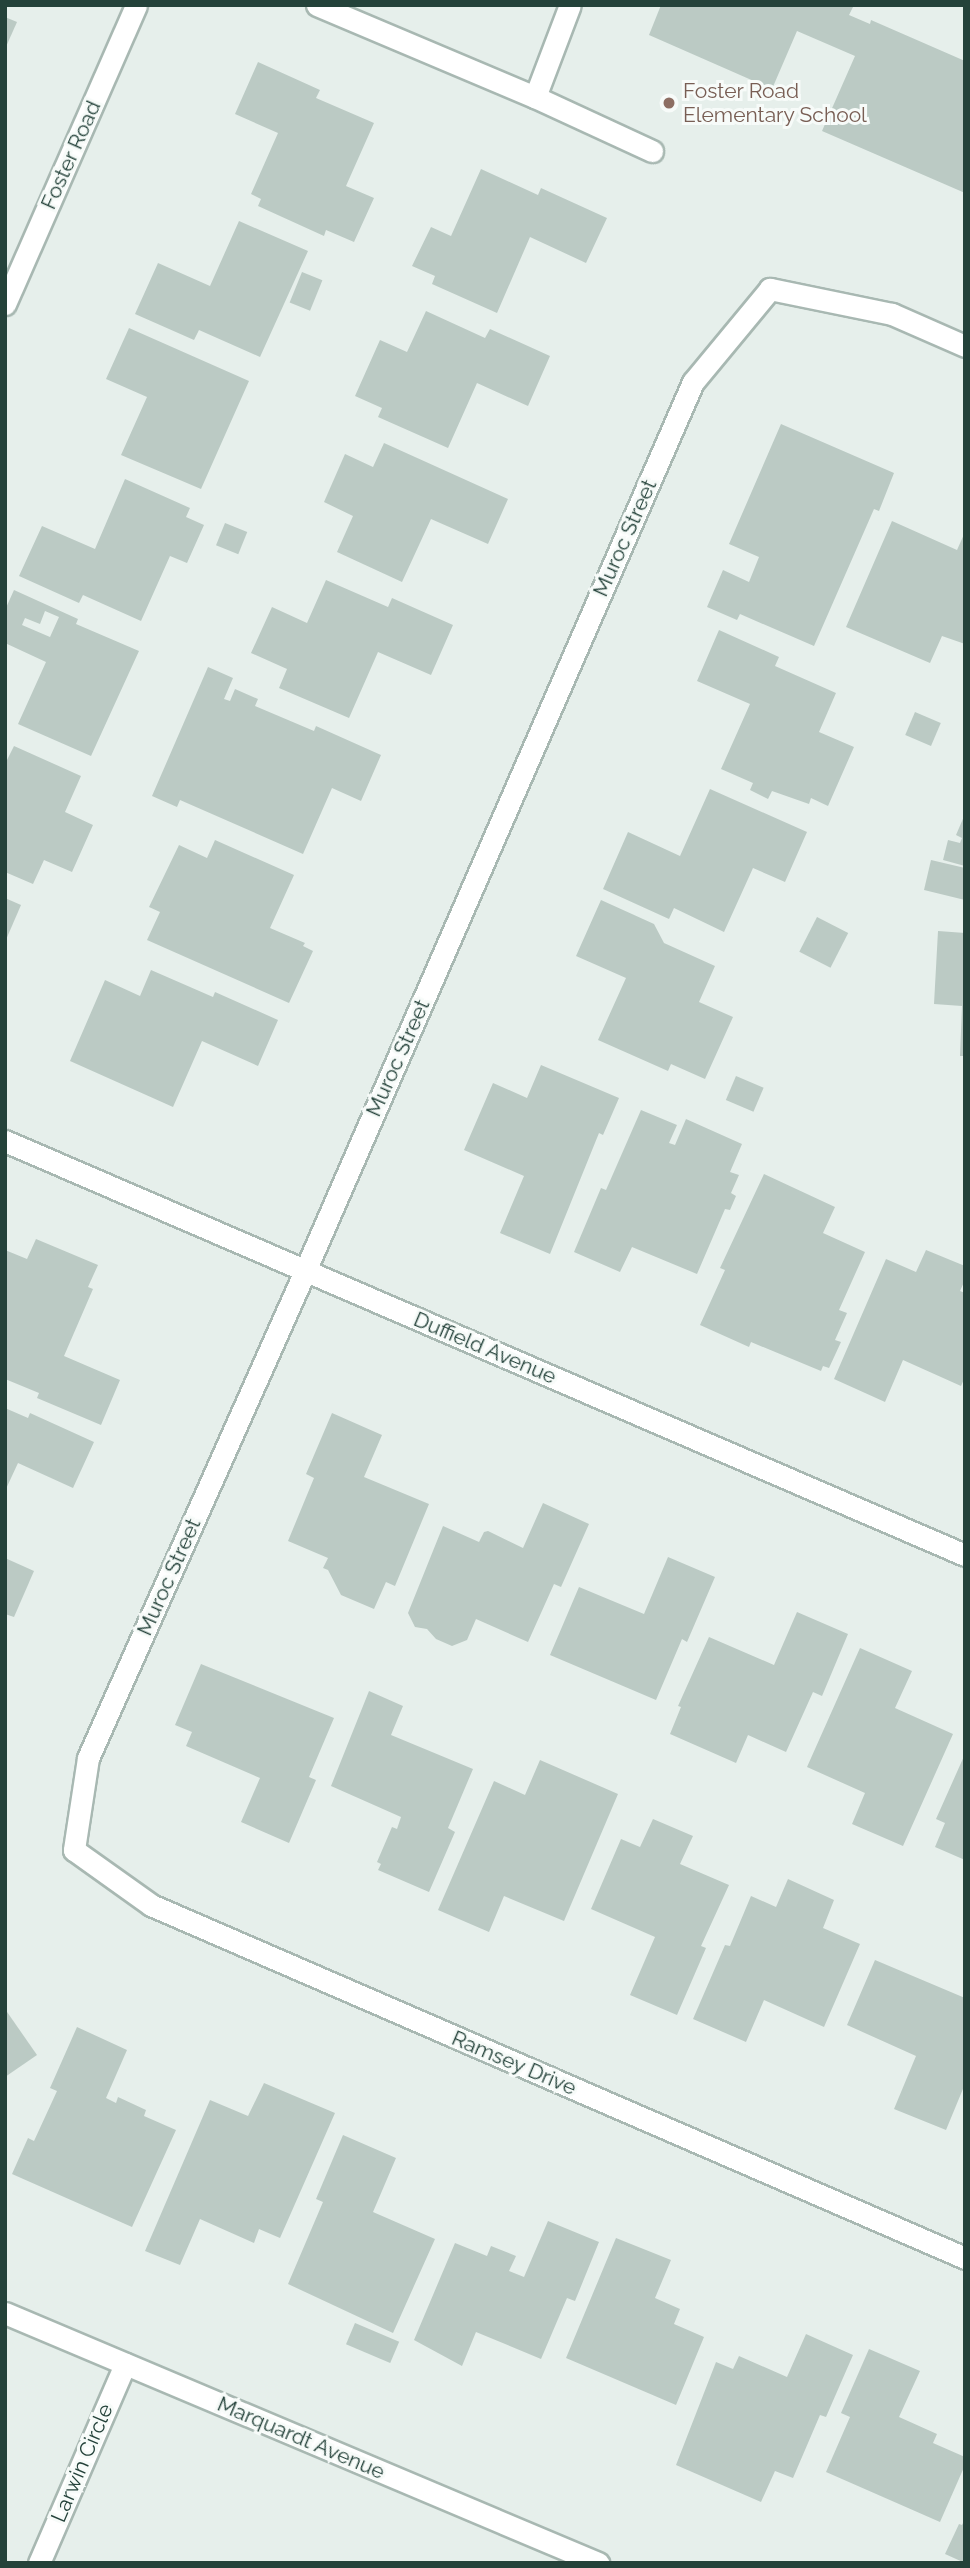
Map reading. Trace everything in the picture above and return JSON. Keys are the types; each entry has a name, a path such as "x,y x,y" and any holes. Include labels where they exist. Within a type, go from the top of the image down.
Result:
{"street":[{"name":"Foster Road","path":"5,304 136,5"},
{"path":"317,5 535,97 652,151"},
{"path":"535,97 570,5"},
{"name":"Muroc Street","path":"74,1850 88,1759 305,1271 693,382 770,289 892,314 965,346"},
{"name":"Duffield Avenue","path":"5,1141 965,1555"},
{"name":"Ramsey Drive","path":"74,1850 150,1905 965,2258"},
{"name":"Marquardt Avenue","path":"5,2313 561,2556 598,2563"},
{"name":"Larwin Circle","path":"39,2563 125,2364"}],"building":[{"path":"661,5 854,5 849,15 870,24 871,20 965,61 965,193 822,131 855,56 797,31 772,89 649,35"},
{"path":"5,17 17,22 5,49"},
{"path":"258,62 320,90 316,98 374,123 346,186 374,198 354,242 326,230 324,236 258,206 261,199 251,194 278,133 235,114"},
{"path":"481,169 538,195 541,188 607,218 586,263 530,237 497,313 432,284 435,276 412,266 431,227 451,236"},
{"path":"239,221 308,251 260,357 199,330 194,340 135,314 158,263 210,286"},
{"path":"302,272 322,280 310,311 290,303"},
{"path":"426,311 485,338 490,329 550,356 528,406 477,383 448,448 378,417 382,408 355,396 380,340 407,352"},
{"path":"129,328 249,381 201,489 121,455 147,397 106,379"},
{"path":"781,424 894,473 879,511 874,509 814,646 740,614 737,620 707,607 723,570 749,582 759,557 729,544"},
{"path":"384,443 508,499 488,544 431,519 402,582 337,552 353,516 324,502 345,454 373,467"},
{"path":"125,479 190,508 186,517 204,525 187,563 170,556 141,621 83,595 79,603 19,576 42,526 95,549"},
{"path":"892,521 957,550 965,532 965,644 942,636 930,663 846,627"},
{"path":"225,523 247,532 238,554 216,545"},
{"path":"326,580 388,607 392,598 453,625 431,675 378,652 349,718 279,688 287,669 251,653 272,607 307,623"},
{"path":"14,590 78,619 76,624 139,651 91,756 18,724 46,662 5,643 5,610","holes":["45,611 59,617 50,637 22,625 25,618 40,624"]},
{"path":"719,630 779,657 775,666 836,693 819,732 854,747 828,806 811,798 809,804 772,791 768,799 750,790 753,783 721,769 750,704 697,681"},
{"path":"208,667 233,678 224,699 230,701 235,689 258,699 255,706 314,731 316,726 381,755 361,801 332,788 303,854 180,800 177,807 152,796"},
{"path":"915,712 941,723 931,746 905,735"},
{"path":"14,746 81,776 65,812 93,825 72,872 44,860 33,884 5,872 5,764"},
{"path":"710,789 807,832 785,882 753,868 724,932 674,908 669,919 603,889 628,832 680,856"},
{"path":"965,814 965,866 943,860 948,840 960,843 962,838 956,835"},
{"path":"215,840 294,875 270,928 305,943 303,946 313,951 289,1003 147,940 160,912 149,907 179,845 207,858"},
{"path":"931,860 965,868 965,900 924,890"},
{"path":"5,898 21,905 5,942"},
{"path":"601,900 654,924 664,943 715,966 699,1002 733,1017 705,1079 671,1064 668,1071 598,1040 626,978 576,956"},
{"path":"817,917 848,933 830,968 799,952"},
{"path":"938,931 965,933 965,1056 960,1056 962,1006 934,1004"},
{"path":"151,970 213,997 215,992 278,1020 258,1066 202,1041 173,1107 70,1061 105,980 140,996"},
{"path":"541,1065 619,1098 603,1135 599,1133 550,1254 500,1233 524,1176 464,1150 493,1083 527,1098"},
{"path":"736,1076 764,1088 753,1112 726,1100"},
{"path":"641,1110 677,1125 669,1143 675,1145 686,1119 742,1144 730,1172 739,1175 731,1193 736,1196 730,1210 725,1209 697,1274 632,1247 620,1272 574,1252 601,1188 606,1190"},
{"path":"764,1174 835,1207 823,1233 865,1252 839,1310 847,1313 835,1340 841,1342 829,1368 823,1366 821,1371 751,1342 749,1347 700,1325 725,1270 720,1268"},
{"path":"36,1239 98,1265 88,1287 93,1289 64,1356 120,1380 101,1425 37,1398 39,1393 5,1379 5,1250 27,1259"},
{"path":"926,1250 965,1266 965,1280 960,1291 965,1293 965,1377 961,1386 903,1360 885,1402 834,1379 886,1259 916,1272"},
{"path":"5,1408 28,1418 30,1413 94,1442 73,1488 18,1463 5,1491"},
{"path":"332,1413 382,1435 364,1477 429,1504 395,1586 386,1582 374,1609 341,1595 328,1570 323,1568 328,1558 288,1541 314,1478 306,1474"},
{"path":"543,1503 589,1524 561,1587 554,1584 528,1642 476,1619 467,1640 452,1646 436,1639 427,1629 415,1627 408,1613 443,1526 479,1542 484,1532 488,1531 523,1548"},
{"path":"668,1557 715,1577 687,1642 682,1639 656,1700 550,1655 579,1587 644,1614"},
{"path":"5,1558 34,1571 14,1617 5,1614"},
{"path":"797,1612 848,1634 822,1696 813,1692 786,1752 748,1735 736,1763 670,1734 681,1707 678,1706 709,1637 774,1665"},
{"path":"860,1648 912,1671 895,1708 953,1734 903,1846 852,1824 865,1793 807,1767"},
{"path":"201,1664 334,1718 309,1777 316,1780 289,1843 241,1822 260,1778 186,1746 192,1732 175,1725"},
{"path":"369,1691 403,1706 391,1735 473,1769 448,1828 455,1832 429,1892 378,1870 381,1864 377,1862 392,1827 397,1829 401,1817 331,1786"},
{"path":"965,1754 965,1860 935,1847 945,1823 936,1819"},
{"path":"540,1760 618,1794 564,1921 504,1896 489,1932 438,1910 494,1781 525,1795"},
{"path":"653,1819 693,1836 680,1864 729,1885 701,1946 706,1948 677,2015 630,1995 655,1937 591,1909 621,1839 640,1847"},
{"path":"788,1879 834,1900 823,1928 860,1944 824,2027 764,2000 746,2042 693,2019 725,1945 730,1946 751,1896 776,1907"},
{"path":"875,1960 965,1998 965,2084 946,2130 894,2109 916,2056 847,2025"},
{"path":"5,2009 37,2055 5,2077"},
{"path":"77,2027 127,2050 106,2098 116,2103 118,2097 146,2110 144,2116 176,2130 132,2227 12,2174 28,2138 34,2141 57,2091 50,2088"},
{"path":"264,2083 335,2113 280,2238 259,2229 254,2243 200,2219 180,2265 145,2251 210,2100 248,2116"},
{"path":"343,2135 396,2158 373,2212 435,2239 393,2333 288,2284 323,2202 316,2199"},
{"path":"548,2221 599,2242 575,2301 567,2298 541,2359 476,2332 462,2366 414,2340 455,2243 487,2256 491,2246 516,2256 509,2271 524,2277"},
{"path":"616,2238 671,2260 655,2298 680,2309 674,2324 704,2337 676,2405 566,2358"},
{"path":"355,2323 399,2342 390,2363 346,2344"},
{"path":"806,2334 853,2355 826,2417 820,2415 793,2478 775,2471 761,2502 676,2465 716,2362 733,2369 739,2356 787,2377"},
{"path":"869,2349 920,2371 899,2417 937,2434 933,2443 965,2457 965,2465 940,2522 826,2472 850,2417 841,2413"},
{"path":"965,2519 965,2563 945,2554 959,2524 962,2525"}],"place":[{"name":"Foster Road Elementary School","path":"669,103"}]}
